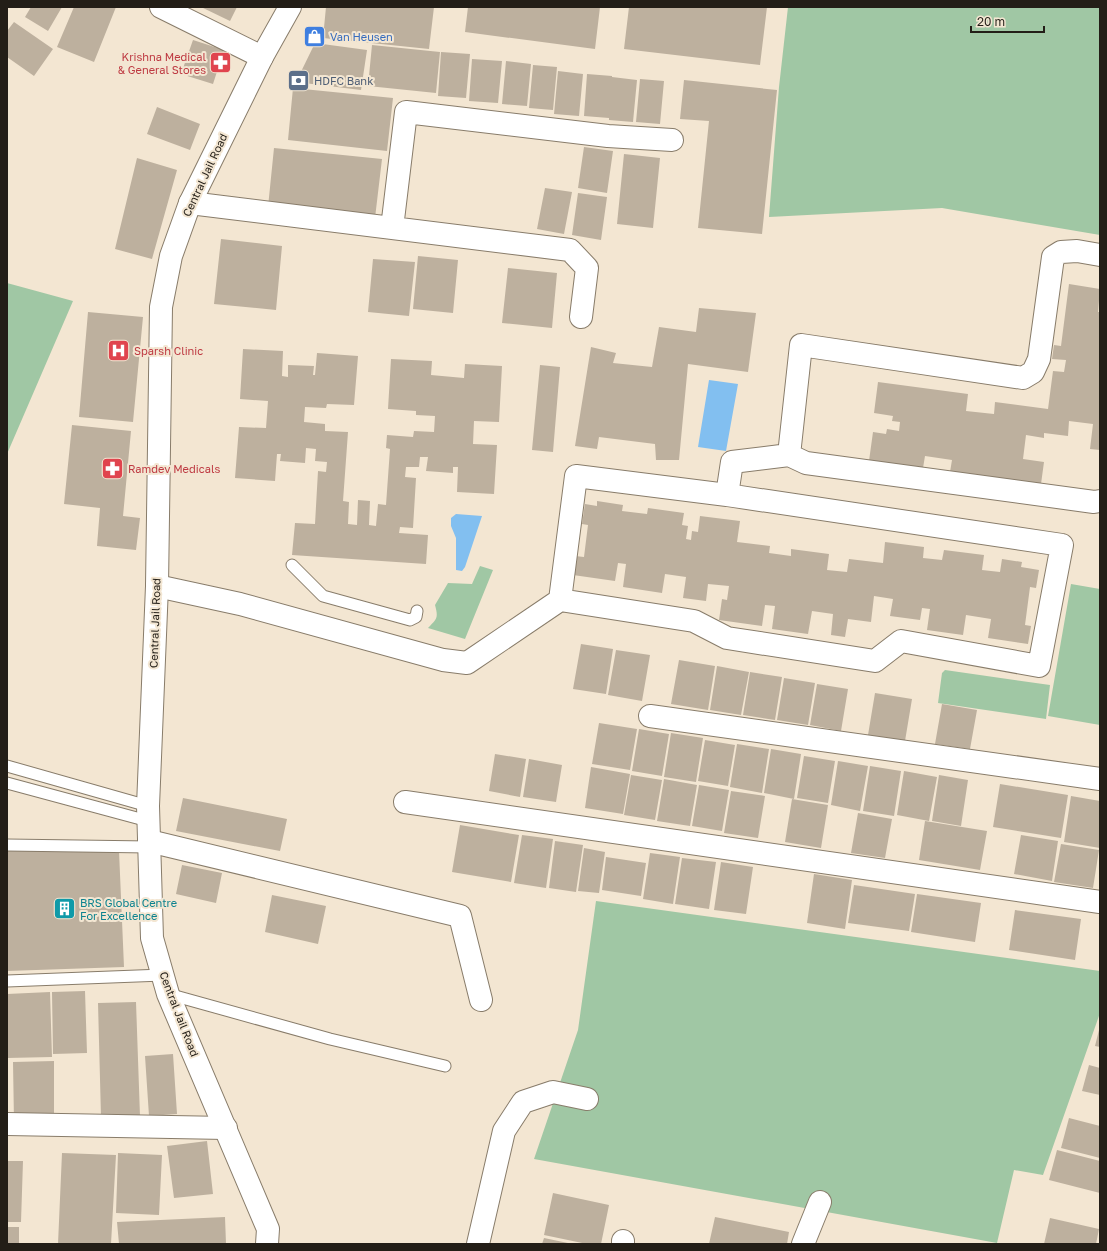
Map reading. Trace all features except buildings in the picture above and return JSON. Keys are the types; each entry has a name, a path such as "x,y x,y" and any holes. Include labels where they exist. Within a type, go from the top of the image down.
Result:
{"street":[{"path":"161,7 262,57"},
{"name":"Central Jail Road","path":"267,1244 268,1229 166,984 152,938 149,829 157,586 161,307 171,256 190,203 262,57 290,7"},
{"path":"392,228 406,112 608,136 672,140"},
{"path":"190,203 570,250 587,268 581,317"},
{"path":"789,455 801,345 1023,378 1033,372 1039,359 1053,257 1061,252 1077,251 1100,256"},
{"path":"727,495 732,462 789,455 806,463 1094,502 1100,501"},
{"path":"157,586 240,604 443,660 467,664 560,600 694,621 727,638 875,661 901,641 1039,666 1062,545 727,495 576,476 560,600"},
{"path":"650,716 1100,779"},
{"path":"405,802 1100,902"},
{"path":"149,829 460,916 481,1000"},
{"path":"478,1244 504,1131 523,1102 553,1092 588,1099"},
{"path":"7,1124 226,1128"},
{"path":"803,1244 820,1202"}],"lane":[{"path":"292,565 323,596 410,620 416,617 418,611"},
{"path":"7,766 149,829"},
{"path":"7,783 149,829"},
{"path":"7,844 149,829"},
{"path":"7,981 166,984 330,1039 445,1066"}],"green space":[{"path":"788,7 1100,7 1100,235 942,208 769,217 779,87"},
{"path":"7,283 73,301 7,454"},
{"path":"480,566 493,570 465,639 428,628 437,616 435,605 448,583 472,584"},
{"path":"1071,584 1100,589 1100,725 1048,716"},
{"path":"945,670 1050,685 1046,719 938,703 942,673"},
{"path":"596,901 1100,971 1100,1013 1043,1175 1014,1170 997,1243 534,1159 578,1030"}],"water":[{"path":"709,380 738,384 726,451 698,447"},
{"path":"456,514 482,516 465,567 462,571 456,570 456,538 451,526 451,518"}],"place":[{"name":"Van Heusen","path":"314,37"},
{"name":"Krishna Medical & General Stores","path":"221,63"},
{"name":"HDFC Bank","path":"299,81"},
{"name":"Sparsh Clinic","path":"119,351"},
{"name":"Ramdev Medicals","path":"112,469"},
{"name":"BRS Global Centre For Excellence","path":"64,909"}]}
